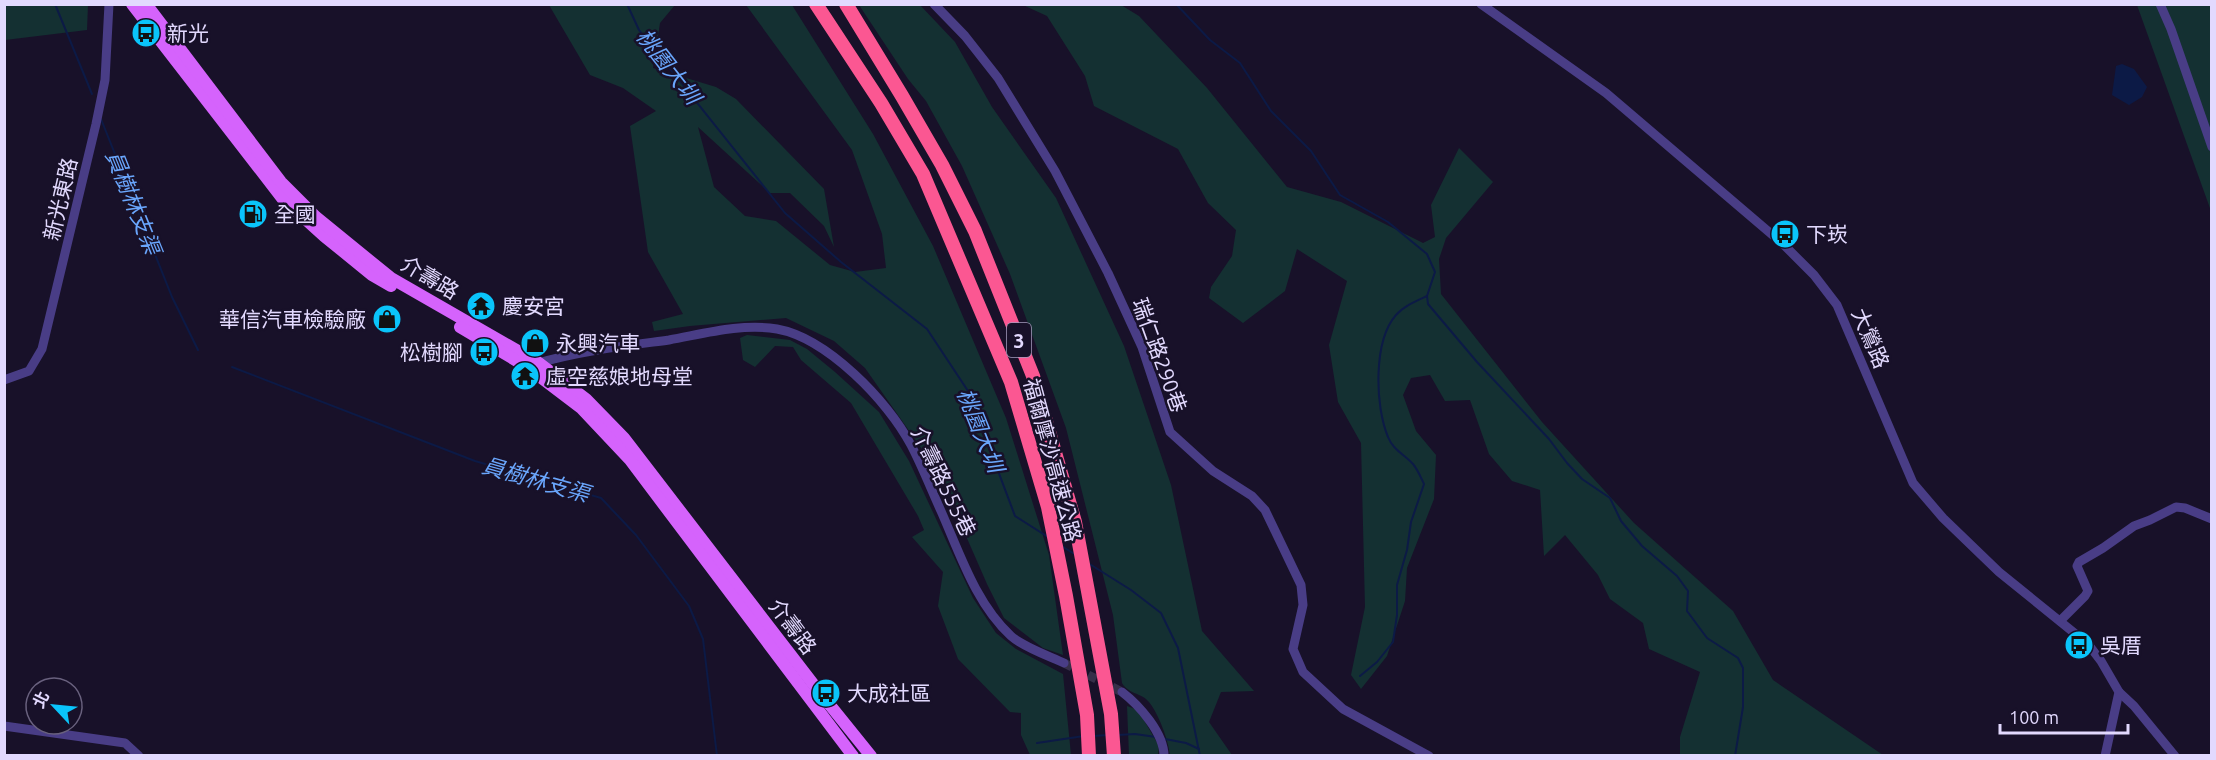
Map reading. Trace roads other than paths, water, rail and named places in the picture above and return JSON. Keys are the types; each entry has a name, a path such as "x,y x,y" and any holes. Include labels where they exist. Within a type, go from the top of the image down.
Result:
{"highway":[{"name":"福爾摩沙高速公路","path":"816,4 924,174 1011,382 1048,507 1066,596 1089,742"},
{"name":"福爾摩沙高速公路","path":"846,4 919,126 975,231 1034,376 1075,522 1093,612 1114,756"}],"main road":[{"name":"介壽路","path":"132,4 282,198 324,237 372,275 527,367 581,408 630,460 853,756"},
{"name":"介壽路","path":"146,4 282,182 316,217 391,278 539,363 586,399 624,438 871,756"}],"street":[{"name":"新光東路","path":"4,380 29,371 42,349 105,80 110,4"},
{"name":"瑞仁路290巷","path":"934,4 965,36 998,78 1054,171 1108,273 1142,346 1170,432 1213,471 1252,496 1265,510 1301,585 1304,605 1293,649 1303,672 1343,709 1429,756"},
{"name":"大鶯路","path":"1481,4 1606,93 1783,244 1814,275 1837,305 1913,483 1943,518 2000,572 2024,594 2088,644 2119,692 2134,706 2175,756"},
{"path":"2160,4 2171,29 2211,147"},
{"name":"介壽路555巷","path":"527,367 596,351 733,329 776,329 799,336 819,346 860,380 882,403 910,443 966,568 990,613 1013,638 1064,663"},
{"path":"2060,621 2088,591 2077,566 2079,562 2134,526 2176,507 2185,508 2211,519"},
{"path":"1122,692 1139,706 1157,734 1164,750 1164,756"},
{"path":"2105,756 2119,692"},
{"path":"4,726 125,743 139,756"}],"water":[{"path":"2122,64 2134,69 2147,87 2142,97 2129,105 2112,95 2116,66"}],"waterway":[{"name":"員樹林支渠","path":"55,4 92,94"},
{"name":"桃園大圳","path":"627,4 639,30 785,213 841,262 927,329 968,391 1015,516 1048,537"},
{"path":"1176,4 1210,40 1240,63 1271,111 1311,151 1340,195 1388,222 1427,254 1435,272 1427,296 1428,304 1582,479 1610,498 1621,521 1642,546 1677,576 1688,591 1687,611 1707,638 1738,658 1743,668 1743,707 1735,756"},
{"name":"員樹林支渠","path":"101,119 172,297 198,350"},
{"path":"1360,676 1377,662 1393,642 1397,615 1397,585 1407,550 1411,522 1424,484 1413,464 1396,449 1388,437 1379,392 1380,357 1383,341 1396,315 1406,306 1427,296"},
{"name":"員樹林支渠","path":"232,367 475,461 601,498 636,535 689,606 703,639 717,756"},
{"name":"桃園大圳","path":"1060,545 1076,555"},
{"name":"桃園大圳","path":"1088,563 1131,590 1161,613 1178,648 1200,756"},
{"path":"1117,735 1135,734 1156,737"},
{"path":"1093,736 1108,735"},
{"path":"1037,743 1084,736"},
{"path":"1165,739 1186,743 1199,749"}],"tunnel":[{"path":"1064,663 1122,692"}],"place":[{"name":"新光","path":"146,33"},
{"name":"全國","path":"253,214"},
{"name":"下崁","path":"1785,234"},
{"name":"慶安宮","path":"481,306"},
{"name":"華信汽車檢驗廠","path":"387,319"},
{"name":"永興汽車","path":"535,343"},
{"name":"松樹腳","path":"484,352"},
{"name":"虛空慈娘地母堂","path":"525,376"},
{"name":"吳厝","path":"2079,645"},
{"name":"大成社區","path":"826,693"}]}
